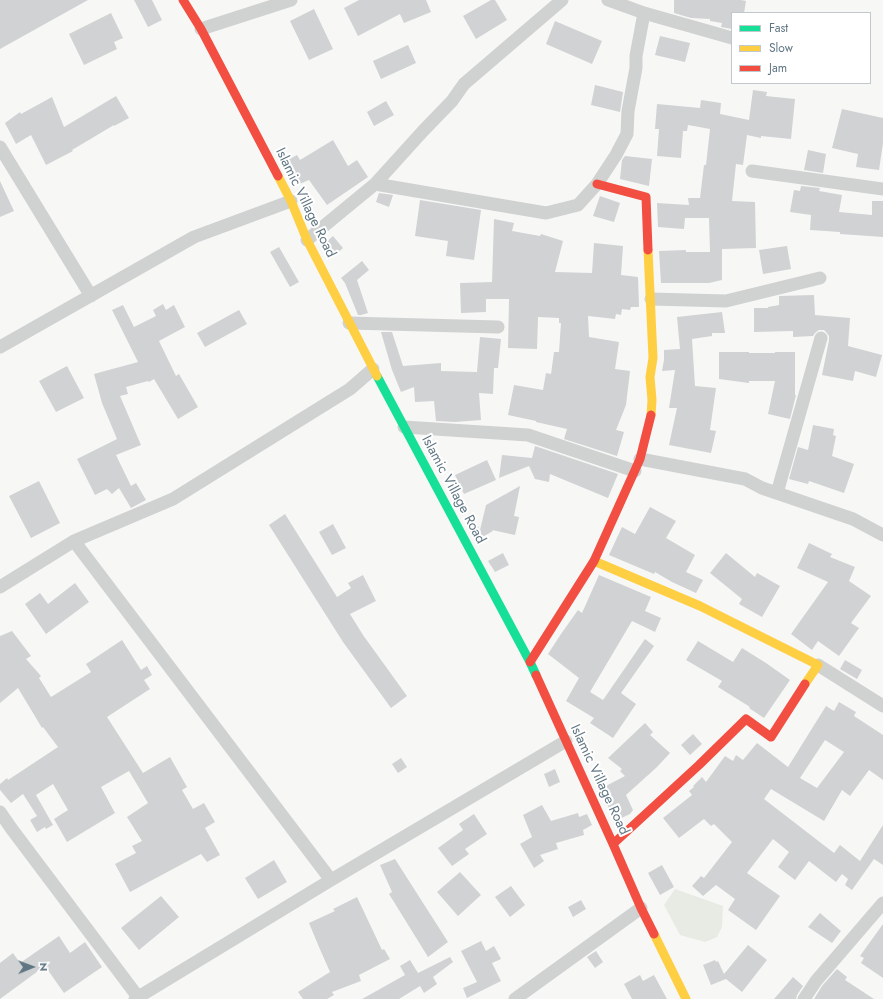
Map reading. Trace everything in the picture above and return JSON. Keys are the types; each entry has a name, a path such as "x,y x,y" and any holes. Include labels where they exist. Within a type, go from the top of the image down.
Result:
{"street":[{"name":"Islamic Village Road","path":"184,0 201,29 291,201 307,240 348,323 530,662 641,908 686,999"},
{"path":"201,29 291,0"},
{"path":"307,240 375,184 452,101 464,84 562,0"},
{"path":"608,0 644,13 731,38"},
{"path":"375,184 546,213 578,206 597,184 616,155 626,134 628,111 636,68 636,56 644,13"},
{"path":"0,147 91,296"},
{"path":"752,171 883,189"},
{"path":"530,662 594,561 637,465 652,412 650,377 654,358 646,197 597,184"},
{"path":"0,347 194,237 291,201"},
{"path":"651,299 726,301 820,278"},
{"path":"348,323 498,327"},
{"path":"777,493 821,338"},
{"path":"0,587 74,541 173,499 350,389 373,369"},
{"path":"404,427 528,435 637,465 745,479 762,488 853,519 883,535"},
{"path":"74,541 331,880"},
{"path":"594,561 700,606 818,665 883,706"},
{"path":"613,844 699,765 746,719 771,737 818,665"},
{"path":"0,812 137,998 331,880 566,741"},
{"path":"804,999 816,981 883,903"},
{"path":"515,999 641,908"}],"shaded area":[{"path":"675,889 723,906 722,927 717,937 705,942 680,935 664,905"}],"building":[{"path":"0,0 88,0 0,49"},
{"path":"134,0 152,0 162,20 148,27"},
{"path":"359,0 426,0 431,12 404,23 400,14 358,36 344,8"},
{"path":"491,0 495,0 507,20 476,39 463,16"},
{"path":"674,0 746,1 744,12 731,12 731,29 721,27 722,23 710,21 710,19 691,18 674,13"},
{"path":"314,9 333,49 309,60 290,21"},
{"path":"111,13 123,38 114,42 117,49 84,65 69,34"},
{"path":"555,21 602,41 592,64 546,44"},
{"path":"660,36 690,43 685,62 655,55"},
{"path":"408,45 416,63 381,79 373,61"},
{"path":"595,85 623,92 620,112 591,105"},
{"path":"753,90 767,92 766,96 795,99 791,139 761,136 761,138 747,135 743,165 736,164 732,201 755,202 756,248 722,249 722,280 709,283 661,283 659,251 686,250 686,252 710,252 709,218 685,218 684,229 658,227 657,203 689,205 688,198 700,198 704,165 706,165 710,129 688,125 687,131 683,131 681,158 657,156 659,129 655,129 657,104 700,108 701,100 721,103 720,114 749,120"},
{"path":"116,96 129,118 114,125 72,150 73,151 46,165 31,135 16,144 5,123 20,112 21,114 52,97 64,127"},
{"path":"386,101 394,115 374,126 367,112"},
{"path":"842,109 883,118 883,143 879,170 856,167 858,154 832,148"},
{"path":"333,140 348,166 357,160 368,177 327,205 309,180 297,185 286,161 297,155 300,160"},
{"path":"808,150 826,154 823,173 804,170"},
{"path":"625,156 652,159 649,186 620,179 622,160"},
{"path":"0,181 14,211 0,217"},
{"path":"801,186 820,188 819,191 842,195 839,212 872,215 872,201 883,201 883,237 810,230 811,215 790,212 794,190 800,191"},
{"path":"379,193 393,195 389,207 376,202"},
{"path":"600,196 620,203 614,222 593,216"},
{"path":"420,200 481,210 474,260 446,256 448,241 415,236"},
{"path":"494,219 514,223 512,231 540,236 541,234 563,241 555,272 592,273 594,243 623,246 621,275 638,277 639,307 631,307 630,310 622,309 621,315 616,314 615,319 588,316 589,337 619,342 615,369 630,371 626,405 616,430 624,432 617,456 564,439 567,429 508,415 514,385 543,390 546,373 551,374 554,352 559,352 561,323 559,323 559,318 538,317 537,349 508,348 509,299 486,299 486,312 461,313 460,283 492,282"},
{"path":"333,236 343,248 334,256 324,244"},
{"path":"787,246 791,269 763,274 759,250"},
{"path":"279,247 299,282 290,287 270,252"},
{"path":"362,261 369,270 357,280 368,313 358,315 345,283 341,278"},
{"path":"814,295 815,315 850,318 848,346 882,355 876,377 855,371 853,381 822,375 829,340 829,336 824,330 819,330 813,336 793,337 793,331 754,332 754,308 768,308 779,305 779,296"},
{"path":"163,304 166,310 174,305 185,327 159,341 176,376 179,374 198,407 178,419 154,379 149,382 126,387 128,394 120,396 141,445 116,455 131,486 136,483 146,500 131,508 119,488 112,494 107,489 95,495 77,459 117,439 102,403 94,374 138,362 112,310 123,305 134,327 156,316 153,310"},
{"path":"239,310 247,324 205,347 197,333"},
{"path":"722,312 725,333 712,333 712,336 692,339 695,386 716,388 710,430 716,431 711,453 669,445 677,408 669,408 675,370 662,371 664,350 680,349 677,317"},
{"path":"381,332 392,332 403,366 441,363 441,371 477,372 480,337 501,339 498,368 494,368 493,394 479,393 481,420 455,422 436,421 434,401 415,402 414,387 401,392 392,370"},
{"path":"719,352 795,352 796,395 790,419 768,414 775,381 749,381 749,383 719,379"},
{"path":"67,366 84,398 56,412 39,381"},
{"path":"813,425 834,429 833,435 836,436 832,456 854,464 844,493 809,481 808,484 789,479 798,447 808,450"},
{"path":"535,446 618,474 608,498 550,474 549,482 535,479 529,466 499,478 502,455 532,458"},
{"path":"487,460 496,480 464,494 455,475"},
{"path":"39,481 60,523 31,538 9,496"},
{"path":"520,486 514,516 519,517 515,535 492,530 493,531 477,540 465,517 471,513 480,530 486,505"},
{"path":"650,507 676,521 666,538 695,555 686,572 703,580 696,593 655,572 654,574 609,555 622,527 635,534"},
{"path":"285,514 337,597 351,588 348,583 363,575 376,601 350,614 363,635 407,696 391,708 343,642 269,525"},
{"path":"333,524 346,548 332,555 319,532"},
{"path":"809,543 832,554 830,557 855,567 849,581 871,596 851,623 859,628 839,656 818,641 812,650 791,634 828,582 797,568"},
{"path":"503,553 509,565 495,572 488,561"},
{"path":"726,553 755,577 757,573 780,586 762,617 739,604 742,599 710,573"},
{"path":"599,575 651,597 645,611 661,618 655,632 632,621 590,692 603,700 645,639 654,646 621,693 636,704 613,738 590,723 594,718 566,701 579,678 548,654 578,610 582,613"},
{"path":"75,583 89,602 46,634 25,604 40,593 48,604"},
{"path":"12,631 31,656 26,659 41,676 39,678 51,697 91,672 86,664 122,640 141,670 147,666 152,675 144,680 150,689 107,717 143,773 170,757 187,787 182,790 193,809 204,803 215,822 205,828 220,855 207,862 201,854 130,892 115,864 136,853 132,846 142,841 127,817 148,803 129,771 101,787 115,813 67,842 54,819 68,810 53,784 36,795 53,825 46,829 45,827 37,832 30,820 37,816 23,794 11,803 0,790 0,784 7,778 8,780 58,747 43,727 42,728 18,688 0,703 0,636"},
{"path":"698,641 733,662 742,648 790,680 764,718 749,708 750,707 718,687 722,681 686,660"},
{"path":"845,660 862,670 857,679 840,669"},
{"path":"839,702 856,712 854,716 883,735 883,780 869,770 850,796 842,790 824,821 771,789 764,799 834,853 840,845 860,861 883,825 883,865 874,859 852,890 845,885 848,879 842,874 836,882 809,861 795,880 778,867 789,852 773,839 747,873 780,896 756,930 728,910 735,899 716,885 703,896 692,886 701,876 704,878 732,842 714,824 711,826 704,819 679,838 663,818 692,795 689,791 702,777 706,782 725,756 733,761 736,755 743,760 757,743 788,767 826,706 834,711","holes":["825,740 844,752 817,788 800,778"]},
{"path":"645,723 653,732 650,735 670,753 626,795 633,810 630,814 615,821 600,789 625,776 620,771 622,769 608,758"},
{"path":"693,734 702,744 690,755 681,745"},
{"path":"401,758 407,767 398,773 392,764"},
{"path":"555,769 560,782 549,787 544,774"},
{"path":"542,805 551,821 578,813 579,817 587,814 592,825 583,830 584,835 556,843 558,849 540,855 544,861 534,868 520,844 532,837 523,815"},
{"path":"474,814 487,834 465,849 469,854 452,866 438,848 463,830 459,824"},
{"path":"395,859 448,942 428,957 389,894 392,892 380,865"},
{"path":"274,860 287,882 258,899 245,878"},
{"path":"662,865 674,887 660,895 648,873"},
{"path":"460,872 481,895 458,916 437,892"},
{"path":"511,886 525,905 510,917 495,897"},
{"path":"161,896 179,917 139,950 121,928"},
{"path":"357,897 382,950 384,949 390,959 359,975 361,981 332,992 334,995 327,999 303,999 298,992 330,972 309,923 335,911 333,909"},
{"path":"581,900 586,909 573,917 568,907"},
{"path":"820,913 841,931 832,943 808,927"},
{"path":"883,924 883,978 861,963 864,958 860,956"},
{"path":"59,936 70,953 85,942 102,967 64,993 45,966 0,999 0,963 13,953 20,963"},
{"path":"481,941 486,951 494,946 501,959 492,963 501,981 467,998 463,988 477,982 461,951"},
{"path":"748,945 767,960 742,992 726,979 711,985 703,965 715,960 716,962 718,961 724,974"},
{"path":"596,951 603,962 595,968 587,957"},
{"path":"450,957 453,962 433,977 437,984 424,993 420,986 399,999 362,999 405,975 400,966 410,960 418,973"},
{"path":"837,969 847,977 845,980 874,999 814,999 822,986"},
{"path":"640,975 643,981 654,975 667,999 632,999 624,984"},
{"path":"793,977 803,986 796,999 774,999"}],"traffic: fast":[{"path":"377,376 536,675"}],"traffic: slow":[{"path":"278,176 291,201 307,240 377,376"},
{"path":"648,250 653,358 650,377 652,400 651,415"},
{"path":"594,561 700,606 818,665 805,684"},
{"path":"654,934 686,999"}],"traffic: jam":[{"path":"183,0 201,29 278,176"},
{"path":"597,184 646,197 648,250"},
{"path":"530,662 594,561 640,459 651,415"},
{"path":"536,675 654,934"},
{"path":"613,844 699,765 746,719 771,737 805,684"}]}
